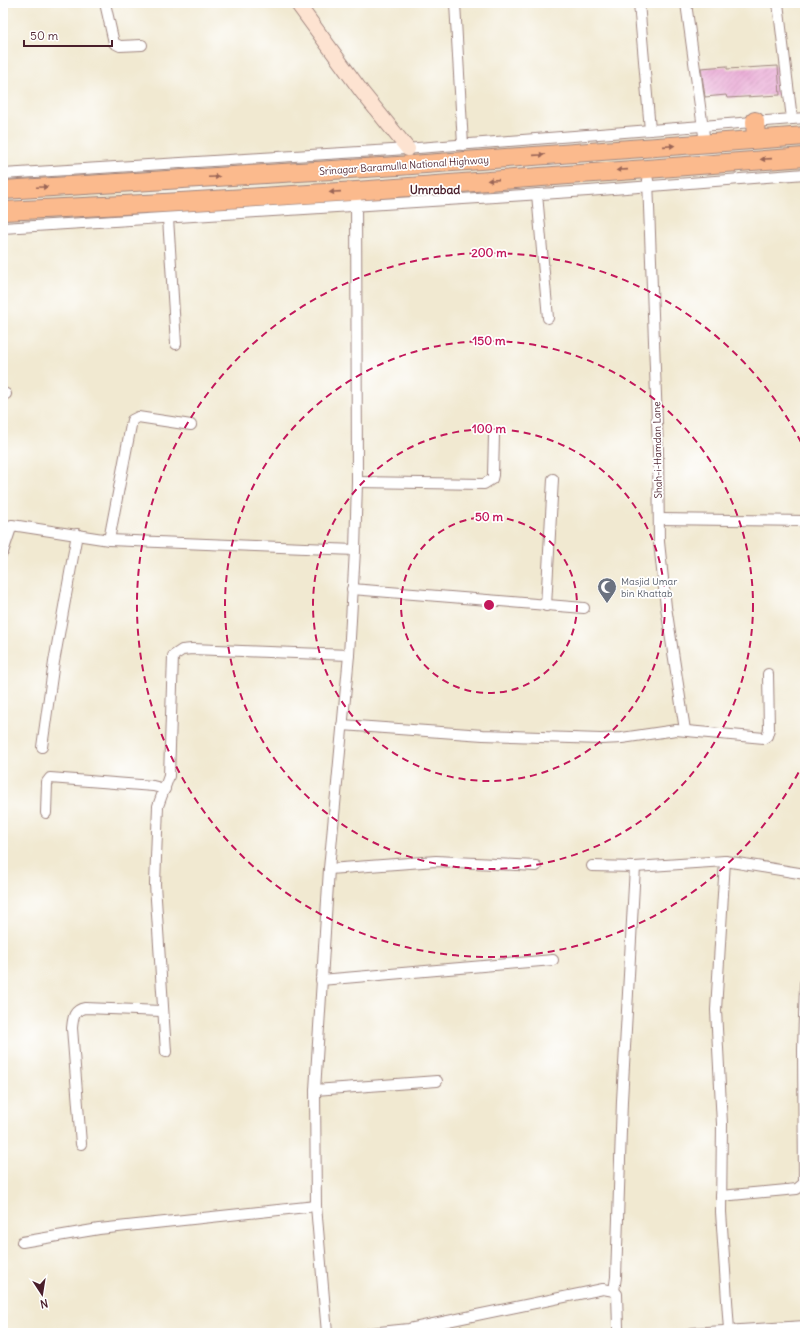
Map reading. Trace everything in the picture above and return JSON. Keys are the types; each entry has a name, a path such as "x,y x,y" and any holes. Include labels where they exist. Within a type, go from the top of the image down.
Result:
{"highway":[{"path":"755,121 756,139"},
{"name":"Srinagar Baramulla National Highway","path":"3,190 185,171 398,166 805,136"},
{"path":"3,211 356,198 647,168 805,156"}],"street":[{"path":"104,3 114,43 120,46 142,45"},
{"path":"297,3 362,92 408,149"},
{"path":"455,3 463,145"},
{"path":"639,3 650,130"},
{"path":"686,3 705,143"},
{"path":"778,3 792,119"},
{"path":"3,174 185,171 408,149 805,118"},
{"name":"Shah-i-Hamdan Lane","path":"647,168 649,186 658,449 658,519 661,565 685,730"},
{"path":"3,228 168,218 356,198 538,194 805,174"},
{"path":"538,194 548,318"},
{"path":"327,1333 316,1206 315,1090 328,869 349,655 355,550 357,482 356,198"},
{"path":"168,218 176,344"},
{"path":"109,540 132,420 138,417 191,425"},
{"path":"357,482 484,484 492,478 493,475 494,435"},
{"path":"546,606 553,479"},
{"path":"658,519 805,521"},
{"path":"3,552 12,525 109,540 355,550"},
{"path":"42,747 54,662 77,534"},
{"path":"352,589 584,608"},
{"path":"166,1052 162,1011 155,884 158,806 169,776 171,661 173,656 177,652 192,649 349,655"},
{"path":"342,725 483,735 612,739 665,731 685,730 758,738 767,736 769,729 768,674"},
{"path":"46,813 47,782 50,778 153,786 165,789"},
{"path":"328,869 436,861 536,866"},
{"path":"725,861 716,1010 722,1124 721,1212 729,1330"},
{"path":"592,866 635,867 725,861 805,874"},
{"path":"620,1333 618,1328 618,1300 614,1290 616,1277 622,1102 635,867"},
{"path":"321,980 553,960"},
{"path":"721,1196 797,1189 804,1183 803,1050 805,983"},
{"path":"81,1144 72,1028 74,1014 79,1009 85,1008 162,1011"},
{"path":"315,1090 437,1081"},
{"path":"22,1242 99,1229 316,1206"},
{"path":"370,1333 409,1329 603,1289 614,1290"},
{"path":"691,1333 805,1326"}],"building":[{"path":"727,66 727,69 778,66 780,95 727,98 726,95 705,97 701,68"}],"place":[{"name":"Masjid Umar bin Khattab","path":"607,604"}],"district":[{"name":"Umrabad","path":"435,190"}]}
